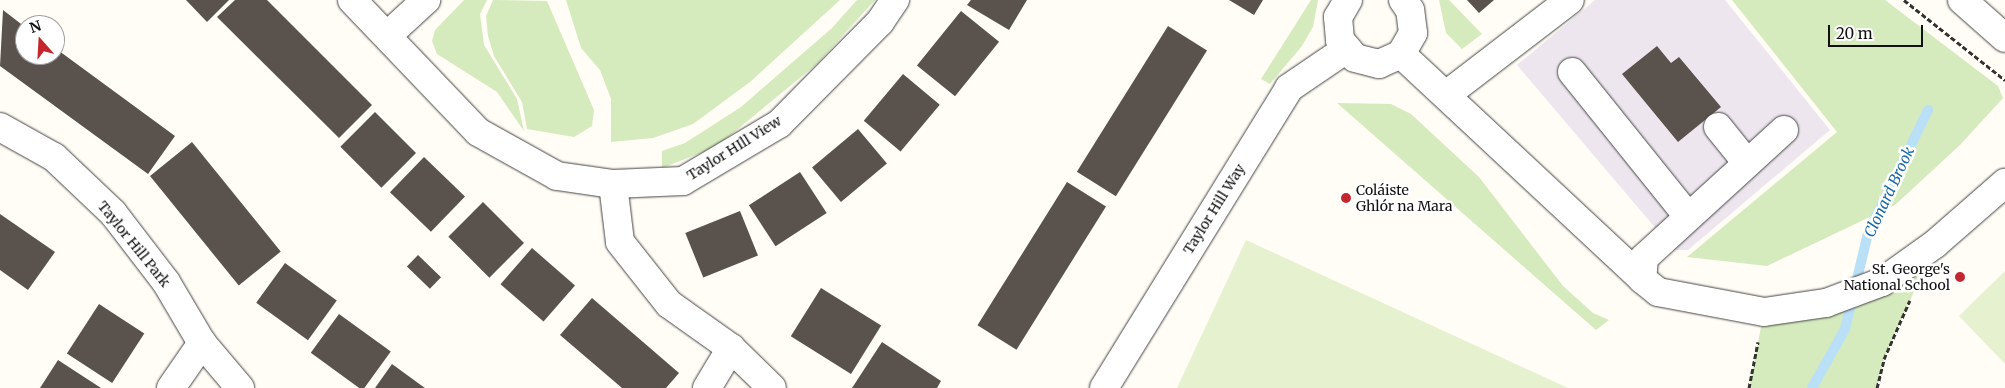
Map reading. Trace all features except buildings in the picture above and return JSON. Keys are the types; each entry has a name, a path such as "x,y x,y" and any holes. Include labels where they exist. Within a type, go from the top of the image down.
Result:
{"street":[{"name":"Taylor HIll View","path":"352,0 388,35 478,132 557,176 612,184 683,181 779,124 880,22 895,0"},
{"path":"388,35 426,0"},
{"path":"1348,0 1337,29 1346,50 1366,63 1385,62 1401,54 1413,33 1410,10 1403,0"},
{"path":"1446,95 1570,0"},
{"path":"1962,0 2005,38"},
{"name":"Taylor Hill Way","path":"1104,388 1289,88 1346,50"},
{"path":"1401,54 1658,292 1764,312 1826,303 1882,282 1935,244 2005,183"},
{"path":"1572,72 1687,215"},
{"path":"1718,127 1746,163"},
{"name":"Taylor Hill Park","path":"0,128 54,157 113,212 166,282 202,343 240,388"},
{"path":"1642,279 1644,258 1663,238 1784,130"},
{"path":"612,184 620,242 669,304 731,348 772,388"},
{"path":"171,388 202,343"},
{"path":"707,388 731,348"}],"path":[{"path":"1904,0 2005,80"},
{"path":"1877,388 1884,359 1911,297"},
{"path":"1749,388 1764,312"}],"shaded area":[{"path":"1595,0 1725,0 1830,130 1688,250 1674,250 1517,65"}],"green space":[{"path":"464,0 487,0 480,14 484,45 517,99 524,131 497,92 437,54 432,41 435,30"},
{"path":"493,0 547,1 594,110 592,126 574,137 527,129 522,102 494,56 488,36 486,16"},
{"path":"566,0 840,0 750,82 693,124 653,138 611,142 611,99 600,70 581,48"},
{"path":"857,0 875,0 818,63 716,147 662,168 662,151 685,143 741,107 832,28"},
{"path":"1311,0 1318,0 1313,27 1302,46 1270,84 1261,79"},
{"path":"1439,0 1449,0 1482,34 1462,49 1446,33"},
{"path":"1732,0 1885,0 1998,86 2003,98 1960,145 1895,205 1767,266 1687,257 1837,132"},
{"path":"1337,103 1391,104 1411,114 1479,177 1563,286 1593,313 1609,320 1596,330"},
{"path":"1246,240 1568,388 1177,388"},
{"path":"1935,244 1884,359 1877,388 1749,388 1764,312 1826,303"},
{"path":"2005,271 2005,364 1959,316"}],"waterway":[{"name":"Clonard Brook","path":"1812,388 1845,329 1868,233 1928,110"}],"place":[{"name":"Coláiste Ghlór na Mara","path":"1346,198"},
{"name":"St. George's National School","path":"1960,277"}]}
